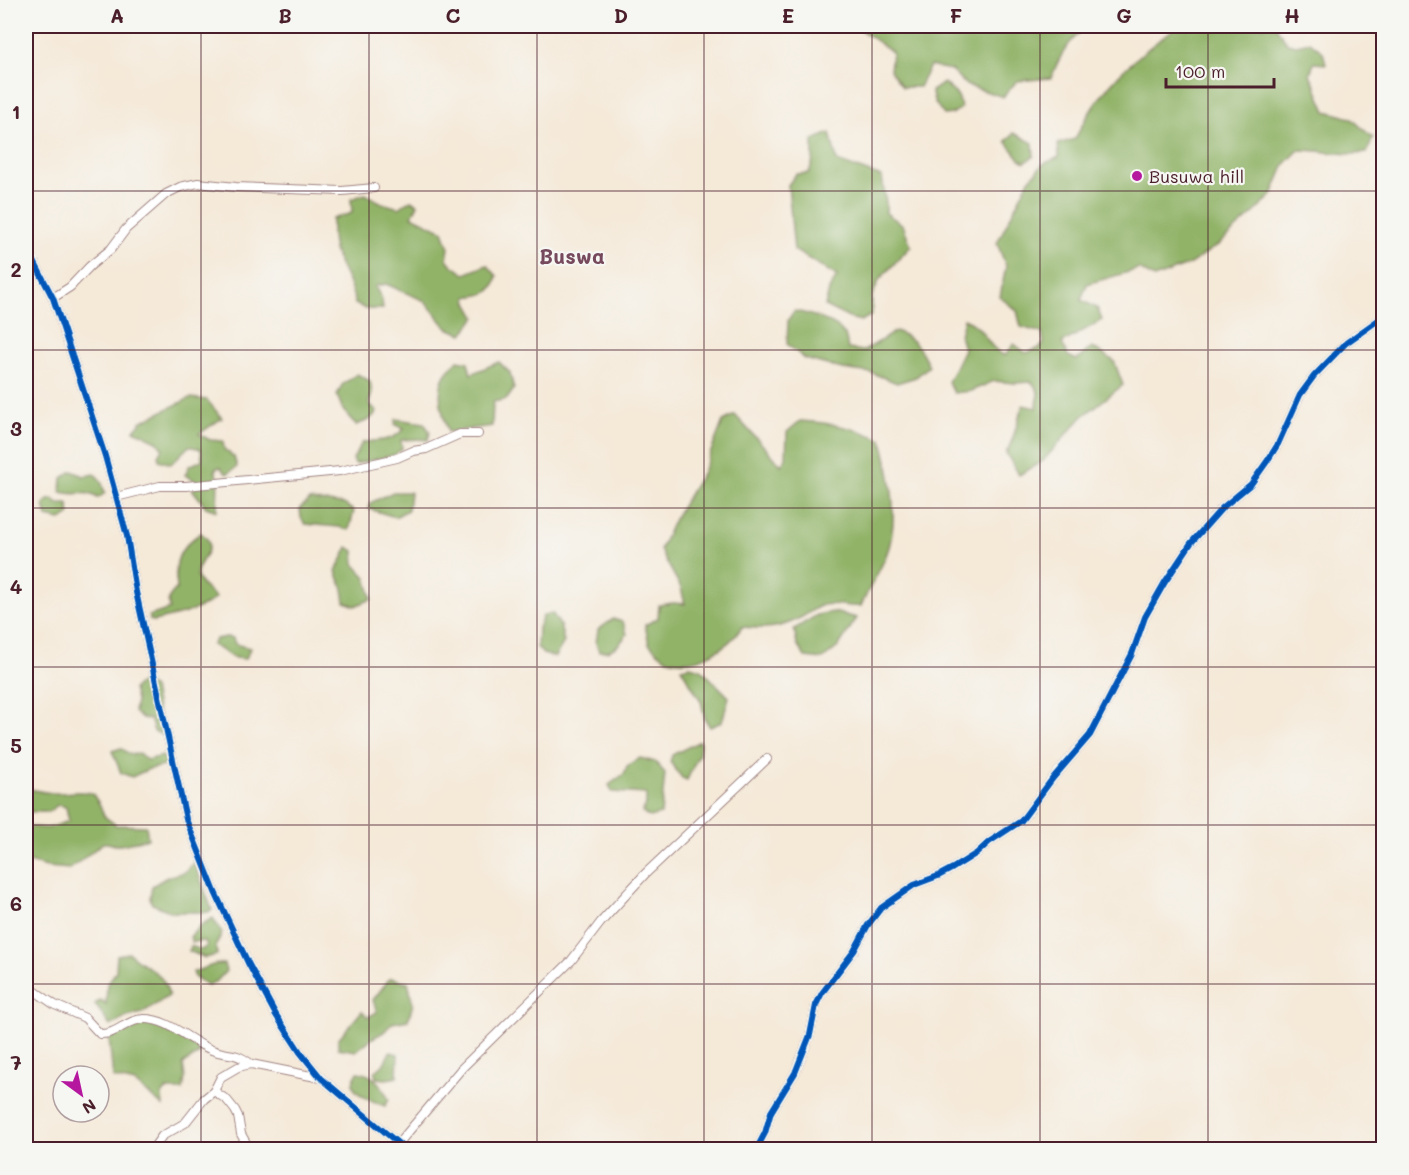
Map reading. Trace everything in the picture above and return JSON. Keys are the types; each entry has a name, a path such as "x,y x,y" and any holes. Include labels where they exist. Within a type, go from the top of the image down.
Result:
{"street":[{"path":"53,298 70,287 90,266 111,249 126,229 166,194 180,187 198,183 236,187 342,191 374,188"},
{"path":"26,246 53,298 92,413 127,536 136,591 186,819 215,892 248,963 294,1043 321,1078 406,1149"},
{"path":"756,1149 765,1132 771,1112 795,1073 810,1035 816,1005 822,993 854,951 868,925 881,908 914,885 953,868 1021,821 1090,735 1131,654 1145,617 1191,543 1222,508 1251,484 1278,444 1300,395 1314,376 1346,343 1383,316"},
{"path":"116,497 160,486 186,486 340,471 398,459 413,451 426,449 460,434 478,434"},
{"path":"398,1144 462,1068 571,961 601,922 645,874 767,759"},
{"path":"26,985 55,1005 85,1017 100,1034 112,1032 132,1021 145,1019 176,1028 211,1050 235,1054 251,1064 321,1078"},
{"path":"152,1149 162,1136 185,1123 204,1099 214,1091 221,1077 238,1067 251,1064"},
{"path":"214,1091 227,1100 235,1110 242,1134 250,1149"}],"green space":[{"path":"855,26 1087,26 1065,49 1051,78 1017,81 1003,97 966,85 951,70 930,66 919,87 902,87 890,70 892,52"},
{"path":"1178,26 1276,26 1287,43 1296,45 1310,42 1323,52 1326,64 1314,63 1310,74 1326,111 1351,118 1373,138 1367,153 1299,150 1285,164 1272,195 1218,245 1190,264 1154,278 1139,269 1087,284 1081,300 1097,308 1102,320 1062,343 1068,356 1077,360 1092,347 1114,361 1123,385 1082,417 1043,461 1019,475 1006,453 1023,405 1037,408 1038,391 1032,382 994,381 971,391 954,393 948,382 964,349 960,335 964,319 977,327 993,347 1005,356 1014,344 1026,353 1040,348 1044,343 1042,333 1021,327 1017,311 1000,297 1006,266 997,243 1029,180 1043,164 1059,157 1058,144 1075,139 1084,121 1106,89 1132,62"},
{"path":"944,83 958,96 961,108 952,114 944,115 935,103 931,91"},
{"path":"830,133 837,161 882,177 886,213 903,225 911,246 879,280 872,297 872,315 861,321 849,318 825,306 829,290 837,276 794,250 788,185 796,174 809,173 813,160 813,140"},
{"path":"1014,133 1033,143 1034,156 1025,162 1006,141"},
{"path":"365,194 382,203 399,208 411,200 418,204 412,216 443,231 449,248 447,259 452,265 465,274 487,265 497,276 490,290 467,297 476,317 463,334 447,328 425,301 386,284 375,286 382,300 383,309 366,309 355,304 352,291 334,249 332,219 352,213 351,199"},
{"path":"794,311 814,316 836,326 845,335 848,349 864,351 896,331 916,345 929,366 916,377 897,383 872,373 842,369 805,359 787,344 788,320"},
{"path":"458,360 468,362 471,374 499,362 510,373 514,389 507,399 493,402 492,426 448,432 441,404 441,388 445,375"},
{"path":"357,374 370,381 372,393 369,403 377,412 369,420 356,425 343,410 337,395 342,385"},
{"path":"190,398 207,400 222,418 199,434 210,440 223,441 224,449 234,457 237,467 227,474 220,467 215,469 218,480 217,511 206,507 192,489 198,482 185,475 189,466 202,460 201,449 189,446 171,464 159,460 158,455 163,449 157,441 134,430 142,421"},
{"path":"735,415 781,465 786,458 787,432 800,421 842,426 882,440 893,498 893,528 890,543 886,556 861,606 823,605 780,626 742,627 728,643 710,655 689,661 668,659 649,644 645,625 658,618 659,605 685,604 681,588 660,550 674,519 703,472 723,421"},
{"path":"396,419 424,423 430,432 428,440 401,440 402,449 394,455 355,464 353,459 362,443 389,439 404,429 395,424"},
{"path":"72,471 84,476 95,474 101,481 105,493 98,498 85,493 61,492 62,478"},
{"path":"393,492 410,492 408,510 395,517 369,509 370,503"},
{"path":"53,499 58,504 68,504 70,514 61,520 47,517 44,505 48,500"},
{"path":"310,500 344,504 354,511 349,530 305,524 301,518 300,508"},
{"path":"201,533 207,538 209,544 197,576 202,585 216,598 186,613 150,620 149,616 170,609 169,598 177,588 176,571 179,556 187,544"},
{"path":"348,547 354,551 354,564 366,577 372,599 355,606 345,602 336,571"},
{"path":"833,612 857,618 838,647 823,659 805,657 797,644 794,629 817,615"},
{"path":"552,613 560,625 564,642 555,657 543,654 537,647 538,628 543,616"},
{"path":"613,619 623,622 627,634 616,647 599,651 596,643 598,630"},
{"path":"233,638 235,644 250,648 246,659 235,658 212,645 216,639"},
{"path":"690,666 701,669 729,697 722,722 710,727 705,719 701,701 681,668"},
{"path":"143,681 153,688 162,735 154,731 150,719 141,718 134,712 136,701 133,689"},
{"path":"700,741 699,754 687,780 682,778 670,762 672,755"},
{"path":"121,748 129,754 140,754 146,760 163,756 169,765 149,769 132,777 121,773 112,751"},
{"path":"640,758 655,762 665,773 661,814 649,817 642,812 646,804 646,794 612,792 609,785 624,774 627,766"},
{"path":"26,788 52,793 92,793 104,816 116,825 146,826 148,839 121,845 103,843 70,869 47,867 28,862 26,837 30,827 49,828 69,821 66,807 58,805 48,812 30,812"},
{"path":"194,862 212,910 172,912 152,904 150,898 152,886 167,877 185,872"},
{"path":"213,918 222,933 216,945 217,955 205,958 189,951 191,946 201,950 207,946 205,941 192,942 190,937 201,925"},
{"path":"129,953 158,975 167,987 169,996 142,1013 126,1017 110,1026 95,1004 101,1000 106,1004 107,985 116,971 117,955"},
{"path":"216,964 224,964 226,971 217,981 208,985 195,978 193,972"},
{"path":"390,978 408,982 413,1004 408,1020 392,1023 384,1032 356,1051 338,1048 338,1039 362,1011 368,1017 377,1012 373,1000"},
{"path":"152,1024 170,1030 196,1045 199,1054 183,1064 185,1078 183,1090 166,1090 162,1095 163,1106 135,1083 113,1078 109,1039 129,1028"},
{"path":"390,1052 398,1054 397,1077 376,1078 375,1072 383,1065"},
{"path":"358,1072 369,1075 381,1086 389,1100 385,1106 365,1098 356,1091 353,1082"}],"cycle path":[{"path":"26,246 53,298 105,456 127,536 136,592 186,819 215,892 248,963 276,1015 300,1052 321,1078 406,1150"},
{"path":"756,1150 765,1133 771,1112 795,1073 810,1035 816,1005 822,993 854,951 868,925 881,908 914,885 953,868 1021,821 1053,778 1090,735 1132,654 1145,617 1191,543 1222,508 1251,484 1278,444 1300,395 1314,376 1346,343 1384,316"}],"place":[{"name":"Busuwa hill","path":"1137,176"}],"district":[{"name":"Buswa","path":"572,255"}]}
